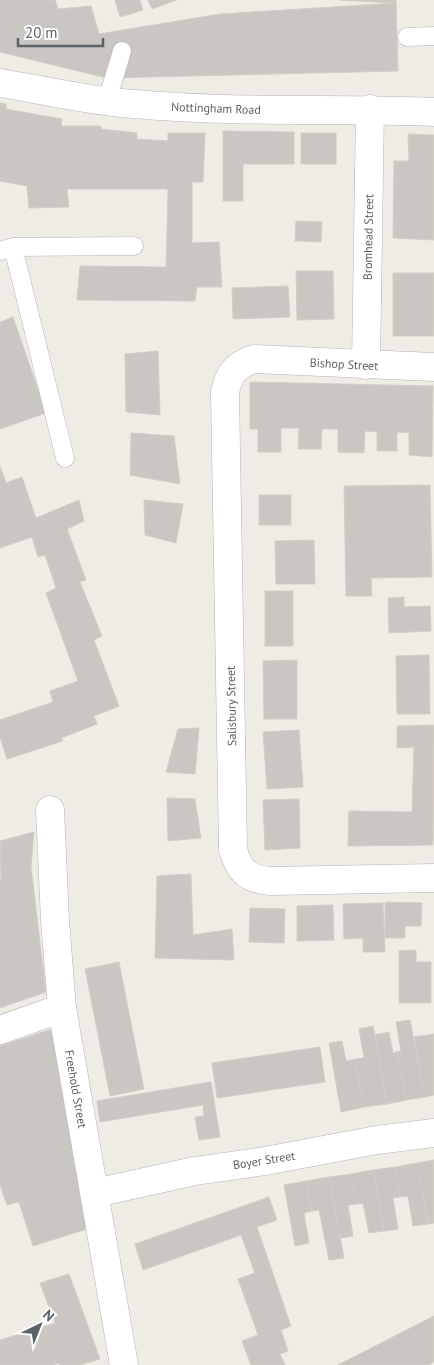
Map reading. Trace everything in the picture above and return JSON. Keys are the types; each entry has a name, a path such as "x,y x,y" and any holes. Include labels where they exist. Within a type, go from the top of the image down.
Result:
{"street":[{"name":"Nottingham Road","path":"0,83 107,101 227,110 370,109 434,112"},
{"name":"Bromhead Street","path":"366,365 370,109"},
{"name":"Bishop Street","path":"254,360 434,367"},
{"name":"Salisbury Street","path":"254,360 243,363 232,371 227,381 225,393 233,850 238,864 247,874 257,880 434,878"},
{"name":"Freehold Street","path":"50,810 55,920 62,1008 124,1365"},
{"path":"0,1030 62,1008"},
{"name":"Boyer Street","path":"94,1192 196,1171 265,1161 377,1140 434,1133"}],"lane":[{"path":"407,37 434,36"},
{"path":"107,101 122,51"},
{"path":"65,458 6,249 134,246"}],"building":[{"path":"0,0 55,0 58,9 91,6 99,34 220,14 396,3 398,71 107,78 0,52"},
{"path":"115,0 140,0 143,10 120,17"},
{"path":"148,0 177,0 152,9"},
{"path":"339,0 396,0 396,3"},
{"path":"0,103 6,104 6,109 62,119 61,126 101,126 101,129 137,133 137,139 168,141 168,133 205,133 203,182 192,182 192,243 219,242 222,287 197,287 195,301 77,300 80,266 166,267 168,189 67,189 69,207 29,208 27,186 0,181"},
{"path":"223,131 294,132 294,164 243,164 243,201 223,201"},
{"path":"301,133 336,133 336,164 301,164"},
{"path":"408,134 434,135 434,240 393,238 394,161 409,161"},
{"path":"296,221 322,222 321,242 295,241"},
{"path":"296,271 333,271 334,319 297,320"},
{"path":"393,273 434,273 434,336 393,336"},
{"path":"288,286 290,317 233,319 232,288"},
{"path":"13,317 46,413 0,429 0,322"},
{"path":"158,351 160,415 126,412 125,354"},
{"path":"250,382 433,386 432,457 409,455 409,433 397,432 397,451 377,451 377,432 365,431 364,453 338,452 338,429 322,429 321,449 298,449 299,428 281,428 281,452 258,452 258,429 250,429"},
{"path":"131,433 174,436 180,484 130,475"},
{"path":"0,466 6,483 22,477 36,518 79,500 84,521 67,529 86,580 80,582 102,636 94,640 119,706 94,716 97,724 61,738 63,741 7,759 0,737 0,720 53,702 50,691 78,681 46,593 56,588 45,555 38,557 32,537 0,548"},
{"path":"430,485 432,577 371,578 372,596 346,596 344,486"},
{"path":"259,495 291,495 291,525 259,525"},
{"path":"144,500 183,504 176,543 145,535"},
{"path":"314,540 315,584 276,584 275,541"},
{"path":"265,591 293,591 293,646 265,646"},
{"path":"404,597 404,607 430,606 431,631 389,633 388,598"},
{"path":"429,655 430,714 397,714 396,656"},
{"path":"297,660 297,719 264,719 263,661"},
{"path":"434,725 433,845 348,846 349,811 412,812 414,747 397,748 397,726"},
{"path":"199,728 195,774 166,772 178,729"},
{"path":"299,730 303,787 267,789 263,732"},
{"path":"167,798 195,799 201,838 168,841"},
{"path":"299,799 300,848 265,850 263,800"},
{"path":"34,832 31,867 46,992 0,1008 0,841"},
{"path":"191,874 193,935 232,929 234,960 155,958 157,876"},
{"path":"385,902 422,903 421,926 405,926 405,938 385,938"},
{"path":"383,903 385,952 363,952 363,938 344,939 343,904"},
{"path":"333,905 334,940 297,941 297,906"},
{"path":"250,908 285,909 284,943 249,942"},
{"path":"416,950 416,962 431,962 431,1003 399,1003 399,951"},
{"path":"119,962 144,1089 110,1096 85,969"},
{"path":"410,1020 425,1097 406,1100 397,1052 401,1051 396,1022"},
{"path":"373,1026 387,1104 364,1107 355,1059 364,1058 359,1029"},
{"path":"55,1028 87,1229 33,1246 19,1202 7,1205 0,1185 0,1046"},
{"path":"389,1032 393,1053 397,1052 406,1100 387,1104 375,1035"},
{"path":"434,1034 434,1095 425,1097 414,1037"},
{"path":"342,1041 346,1061 355,1059 364,1107 341,1112 329,1043"},
{"path":"320,1047 325,1082 217,1098 212,1063"},
{"path":"211,1082 220,1137 199,1140 195,1117 204,1116 203,1105 100,1122 97,1101"},
{"path":"434,1160 434,1223 428,1224 417,1163"},
{"path":"417,1163 428,1224 413,1226 408,1196 400,1197 395,1167"},
{"path":"395,1167 400,1197 393,1198 398,1229 384,1231 373,1170"},
{"path":"373,1170 384,1231 369,1233 363,1203 356,1204 351,1174"},
{"path":"351,1174 356,1204 348,1205 353,1236 340,1238 329,1177"},
{"path":"329,1177 344,1258 329,1260 319,1210 312,1211 306,1181"},
{"path":"306,1181 312,1211 304,1213 309,1243 295,1246 284,1185"},
{"path":"269,1197 277,1220 257,1227 291,1326 281,1330 288,1351 280,1354 285,1365 251,1365 242,1341 258,1335 238,1279 255,1273 241,1235 143,1270 135,1244"},
{"path":"69,1274 100,1359 80,1365 60,1365 58,1363 54,1365 0,1365 0,1340 55,1323 40,1283"},
{"path":"434,1316 434,1362 429,1365 338,1365"}]}
